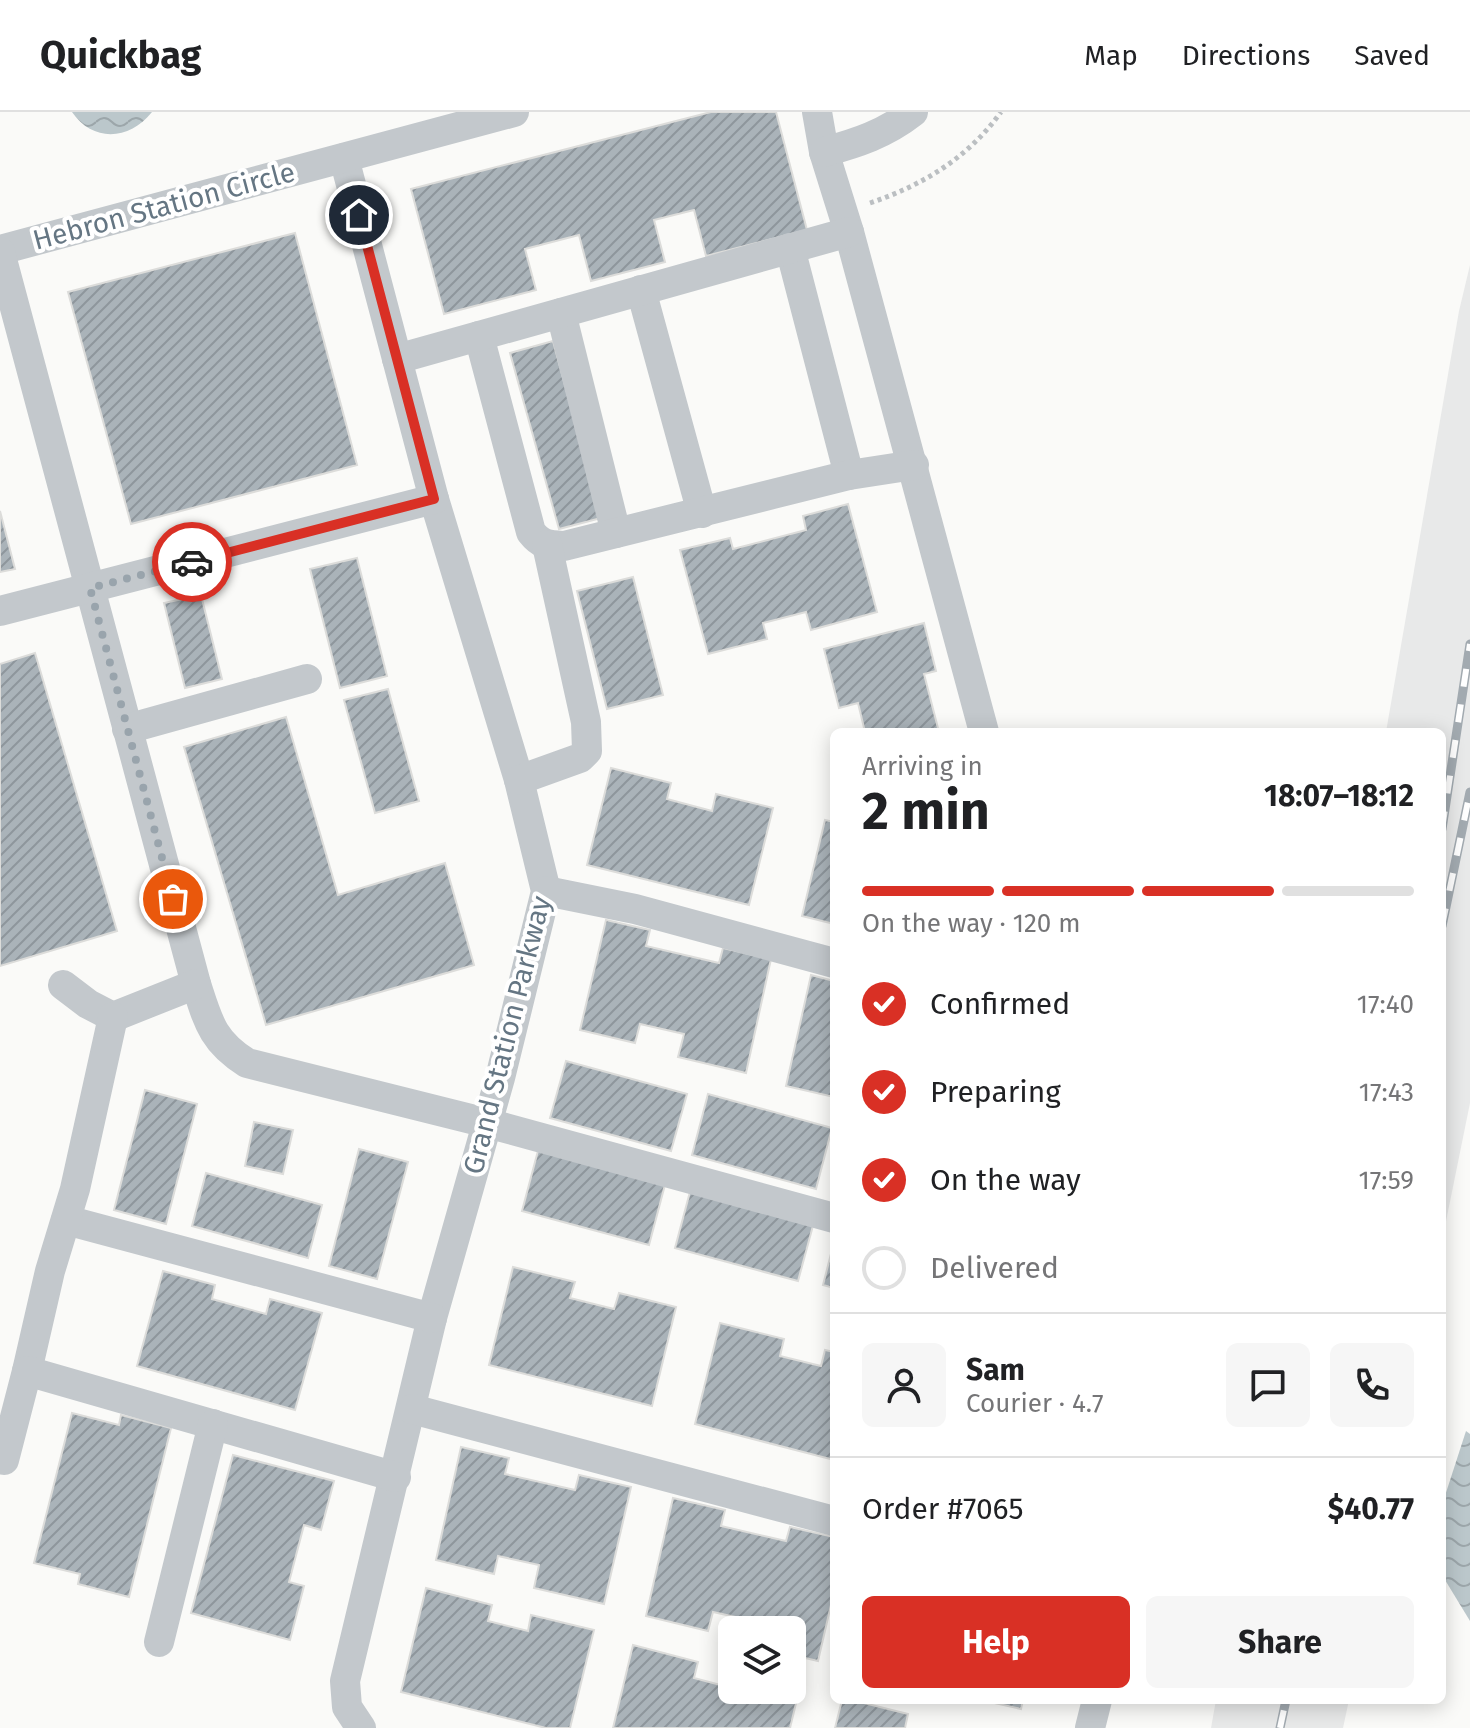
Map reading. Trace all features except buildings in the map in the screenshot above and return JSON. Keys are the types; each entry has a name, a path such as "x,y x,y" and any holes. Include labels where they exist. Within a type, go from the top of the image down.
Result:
{"street":[{"name":"Hebron Station Circle","path":"0,251 514,112"},
{"path":"817,112 824,152 914,465 983,728"},
{"path":"824,152 867,141 894,127 913,112"},
{"name":"Grand Station Parkway","path":"344,158 434,499 519,780 546,891 487,1123 432,1318 345,1681 347,1707 361,1728"},
{"path":"397,359 790,248 846,222"},
{"path":"790,248 849,475"},
{"path":"0,251 196,984 211,1028 227,1050 247,1063 487,1123 830,1217"},
{"path":"641,290 702,513"},
{"path":"561,313 616,533"},
{"path":"479,336 531,532 538,541 547,545 564,546 849,475 914,465"},
{"path":"0,611 434,499"},
{"path":"519,780 580,758 587,751 582,697 547,545"},
{"path":"127,729 307,679"},
{"path":"546,891 635,909 830,962"},
{"path":"63,985 88,1004 113,1017 196,984"},
{"path":"1,1464 66,1220 113,1017"},
{"path":"66,1220 432,1318"},
{"path":"27,1371 396,1477"},
{"path":"412,1409 830,1520"},
{"path":"159,1642 213,1424"},
{"path":"1090,1728 1096,1704"}],"path":[{"path":"846,222 937,173 969,149 1001,112"}],"shaded area":[{"path":"1470,265 1470,1103 1446,1221 1446,728 1387,728 1459,311"},
{"path":"1215,1704 1348,1704 1343,1728 1211,1728"}],"water":[{"path":"72,112 152,112 133,128 112,134 90,129"},
{"path":"1466,1431 1470,1434 1470,1621 1446,1582 1446,1493"}],"railway":[{"path":"1446,803 1470,644"},
{"path":"1446,907 1470,792"},
{"path":"1280,1728 1285,1704"}],"way so far":[{"path":"173,899 90,588 192,562"}],"route":[{"path":"192,562 434,499 359,215"}]}
